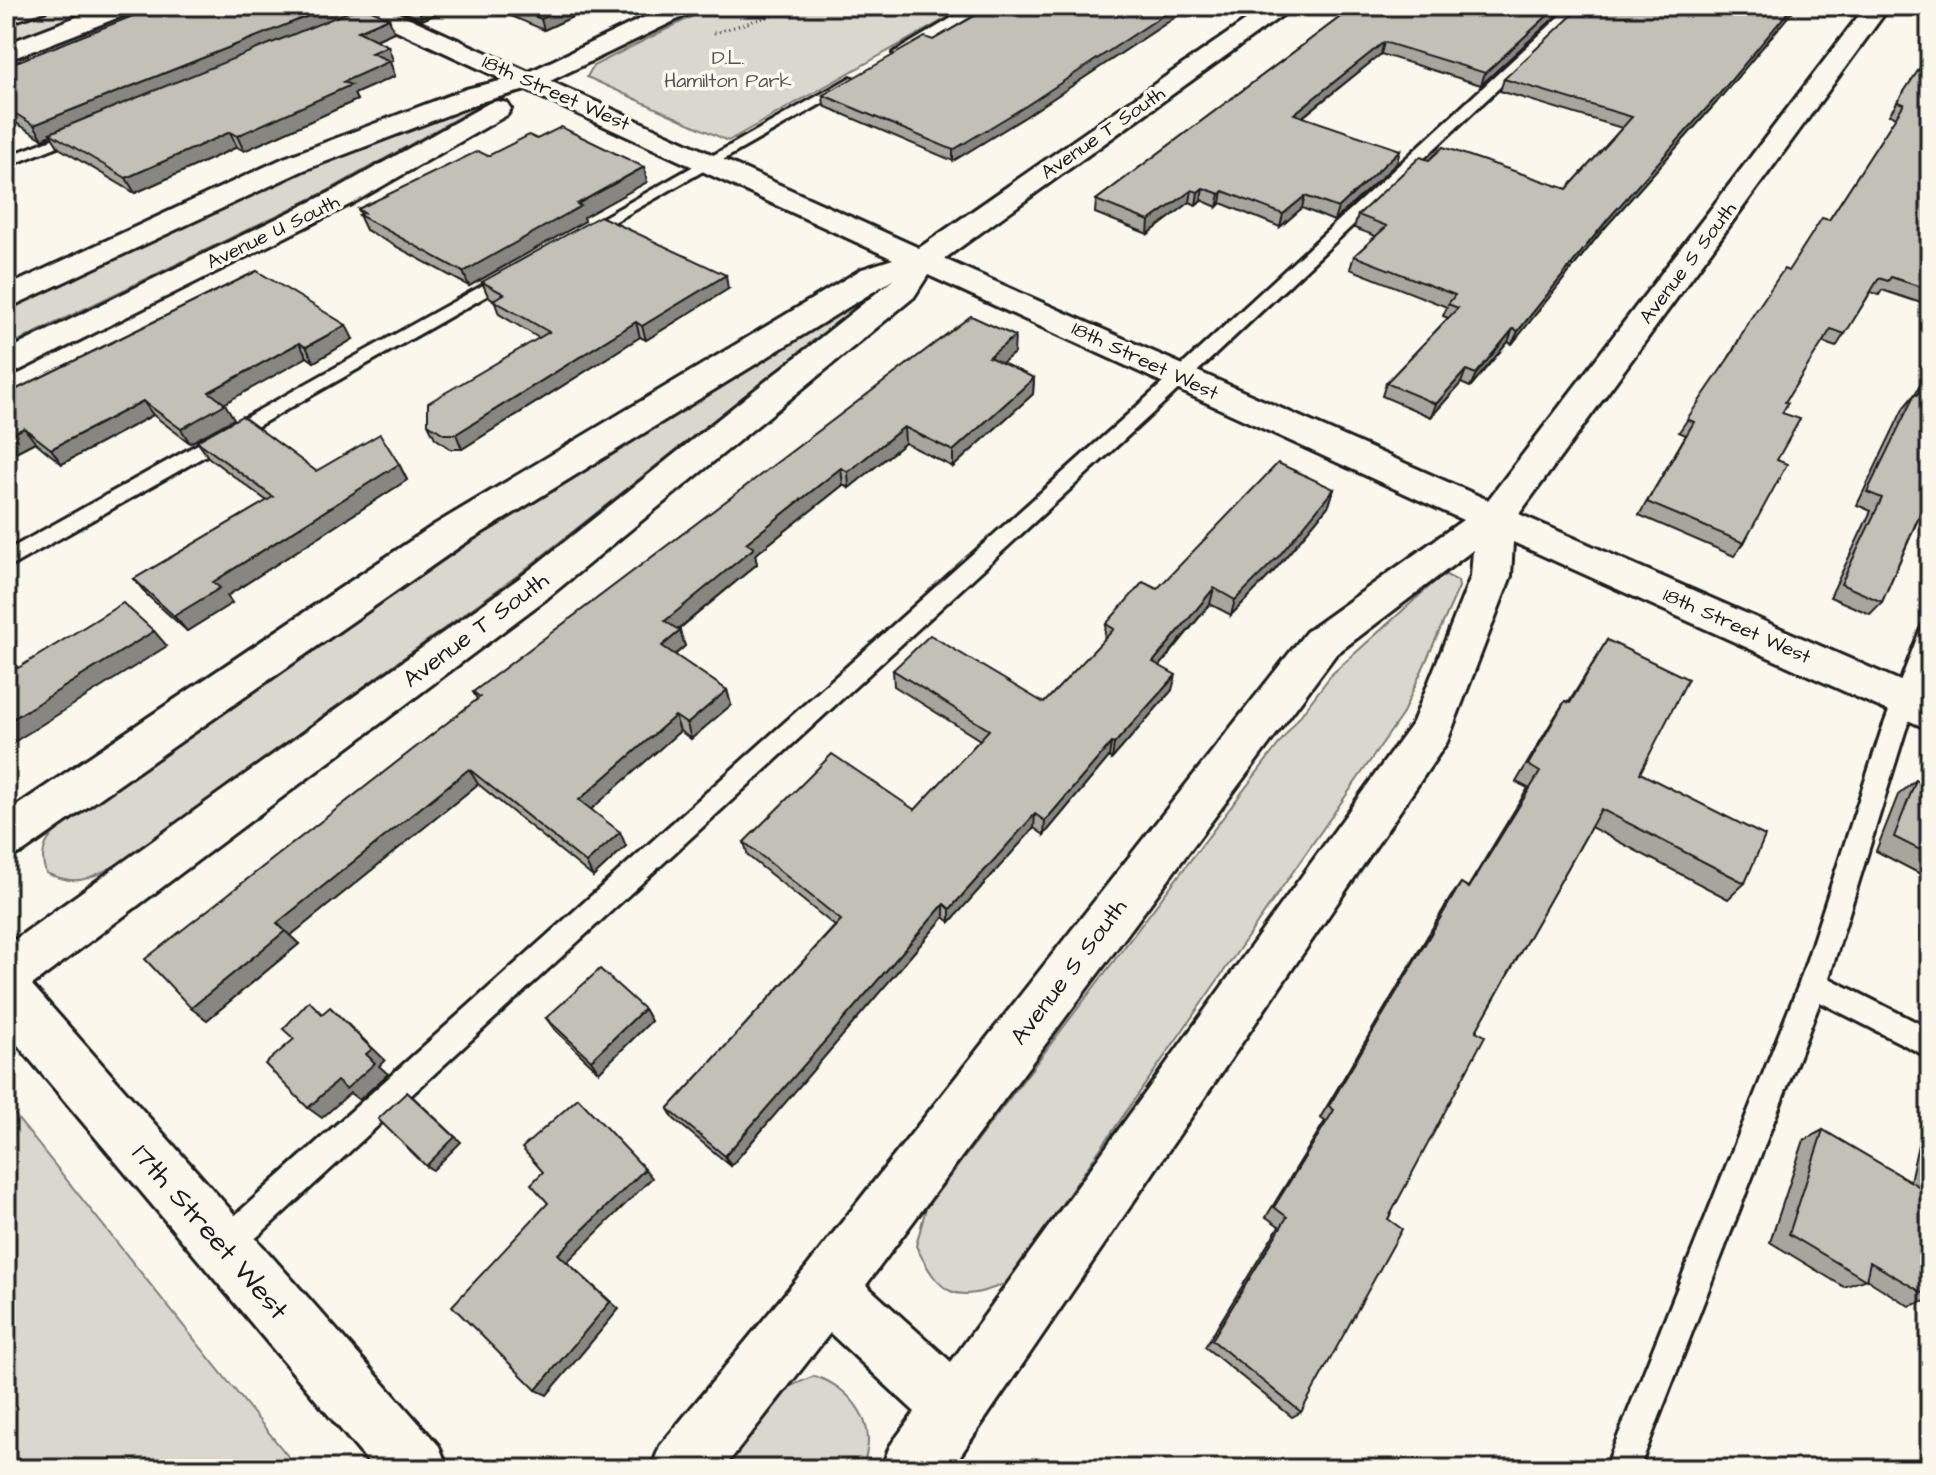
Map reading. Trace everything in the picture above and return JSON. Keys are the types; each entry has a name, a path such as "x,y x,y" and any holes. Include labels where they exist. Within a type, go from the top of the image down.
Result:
{"street":[{"path":"6,17 37,6"},
{"path":"6,53 127,6"},
{"name":"Avenue U South","path":"6,299 294,164 475,95 530,81 687,6"},
{"name":"Avenue T South","path":"6,838 448,535 873,276 923,259 1283,6"},
{"name":"Avenue S South","path":"683,1469 827,1289 1321,643 1442,552 1495,518 1878,6"},
{"name":"18th Street West","path":"369,11 1917,707"},
{"name":"Avenue U South","path":"6,364 343,197 501,107 530,81"},
{"name":"Avenue T South","path":"6,975 532,589 903,290 923,259"},
{"path":"913,1469 1432,730 1491,576 1495,518"},
{"name":"17th Street West","path":"6,993 416,1469"},
{"path":"827,1289 955,1407"}],"lane":[{"path":"885,61 981,6"},
{"path":"223,1247 1180,378 1579,6"},
{"path":"560,247 858,77"},
{"path":"6,162 92,127"},
{"path":"6,561 532,263"},
{"path":"1622,1469 1813,984 1917,707 1930,633"},
{"path":"1813,984 1930,1044"}],"green space":[{"path":"58,6 106,6 6,45 6,22"},
{"name":"D.L. Hamilton Park","path":"713,6 968,6 728,141 587,77 593,66"},
{"path":"474,101 484,103 325,192 6,347 6,310 289,177"},
{"path":"881,284 886,286 518,575 118,864 99,874 75,880 46,873 43,857 46,844 66,820 468,544 829,320"},
{"path":"1446,575 1458,581 1459,587 1402,715 1007,1283 989,1290 962,1294 942,1286 916,1246 926,1208 1332,674 1440,577"},
{"path":"6,1104 298,1469 6,1469"},
{"path":"814,1376 841,1390 860,1412 868,1440 860,1469 725,1469 786,1388"}],"building":[{"path":"158,6 271,6 283,12 298,6 333,6 34,125 6,108 6,66"},
{"path":"363,6 389,18 358,31 388,46 371,53 390,61 343,82 351,85 237,136 230,132 126,178 50,133"},
{"path":"510,6 570,6 541,19"},
{"path":"992,6 1177,6 1026,106 953,150 823,95 925,37 933,40"},
{"path":"1355,6 1558,6 1485,73 1384,42 1294,114 1400,150 1338,208 1305,196 1283,214 1223,191 1220,194 1203,188 1198,192 1192,190 1149,221 1096,200"},
{"path":"1582,6 1793,6 1608,219 1518,331 1513,329 1476,374 1466,370 1436,404 1386,383 1458,308 1448,304 1455,295 1354,256 1387,226 1358,215 1420,157 1429,160 1443,147 1567,189 1632,117 1504,79"},
{"path":"1930,53 1930,290 1891,277 1888,281 1879,278 1845,334 1831,329 1785,402 1788,403 1782,413 1800,419 1777,460 1787,464 1744,543 1647,502 1694,422 1687,419 1784,269 1788,271 1822,218 1829,220 1904,104 1897,102"},
{"path":"561,127 644,167 463,272 359,215 364,213 358,209 478,151 488,156 529,135 537,139"},
{"path":"600,216 726,275 642,326 636,322 456,434 444,434 428,424 428,403 549,332 493,300 504,294 482,282"},
{"path":"257,271 346,325 306,347 299,343 209,392 225,404 181,429 143,401 51,449 24,428 6,437 6,393"},
{"path":"971,316 1015,336 989,357 1034,378 953,451 904,427 848,472 841,468 746,543 754,548 665,621 680,631 662,646 727,690 687,724 675,716 579,800 620,832 586,863 469,769 277,923 285,931 191,1008 145,959 480,697 473,692"},
{"path":"1930,372 1930,490 1882,602 1841,584 1882,498 1867,492 1915,394"},
{"path":"242,416 316,471 380,434 399,464 213,582 220,588 174,616 134,579 273,497 197,441"},
{"path":"1278,463 1334,489 1279,556 1235,600 1214,588 1153,662 1176,675 1114,744 1111,743 1045,821 1035,814 950,909 944,904 725,1156 668,1109 841,920 744,842 832,754 915,810 989,730 893,670 930,635 1044,703 1114,629 1106,624 1143,582 1157,589"},
{"path":"123,603 154,631 6,723 6,657 18,668"},
{"path":"1607,640 1688,679 1640,773 1765,836 1745,883 1601,809 1476,1031 1485,1036 1388,1219 1402,1229 1301,1412 1212,1340 1287,1217 1274,1207 1334,1110 1329,1106 1461,883 1469,888 1540,772 1528,765 1565,701 1570,703"},
{"path":"1916,780 1930,787 1930,855 1894,837"},
{"path":"600,969 644,1009 591,1060 546,1018"},
{"path":"309,1001 322,1014 330,1007 372,1049 366,1054 375,1063 346,1089 337,1081 308,1108 265,1064 294,1039 283,1029"},
{"path":"407,1092 455,1137 426,1166 378,1119"},
{"path":"578,1098 645,1169 558,1254 610,1302 536,1390 452,1306 548,1203 531,1184 543,1172 522,1148"},
{"path":"1823,1130 1930,1193 1930,1297 1870,1262 1866,1280 1789,1234"}]}
